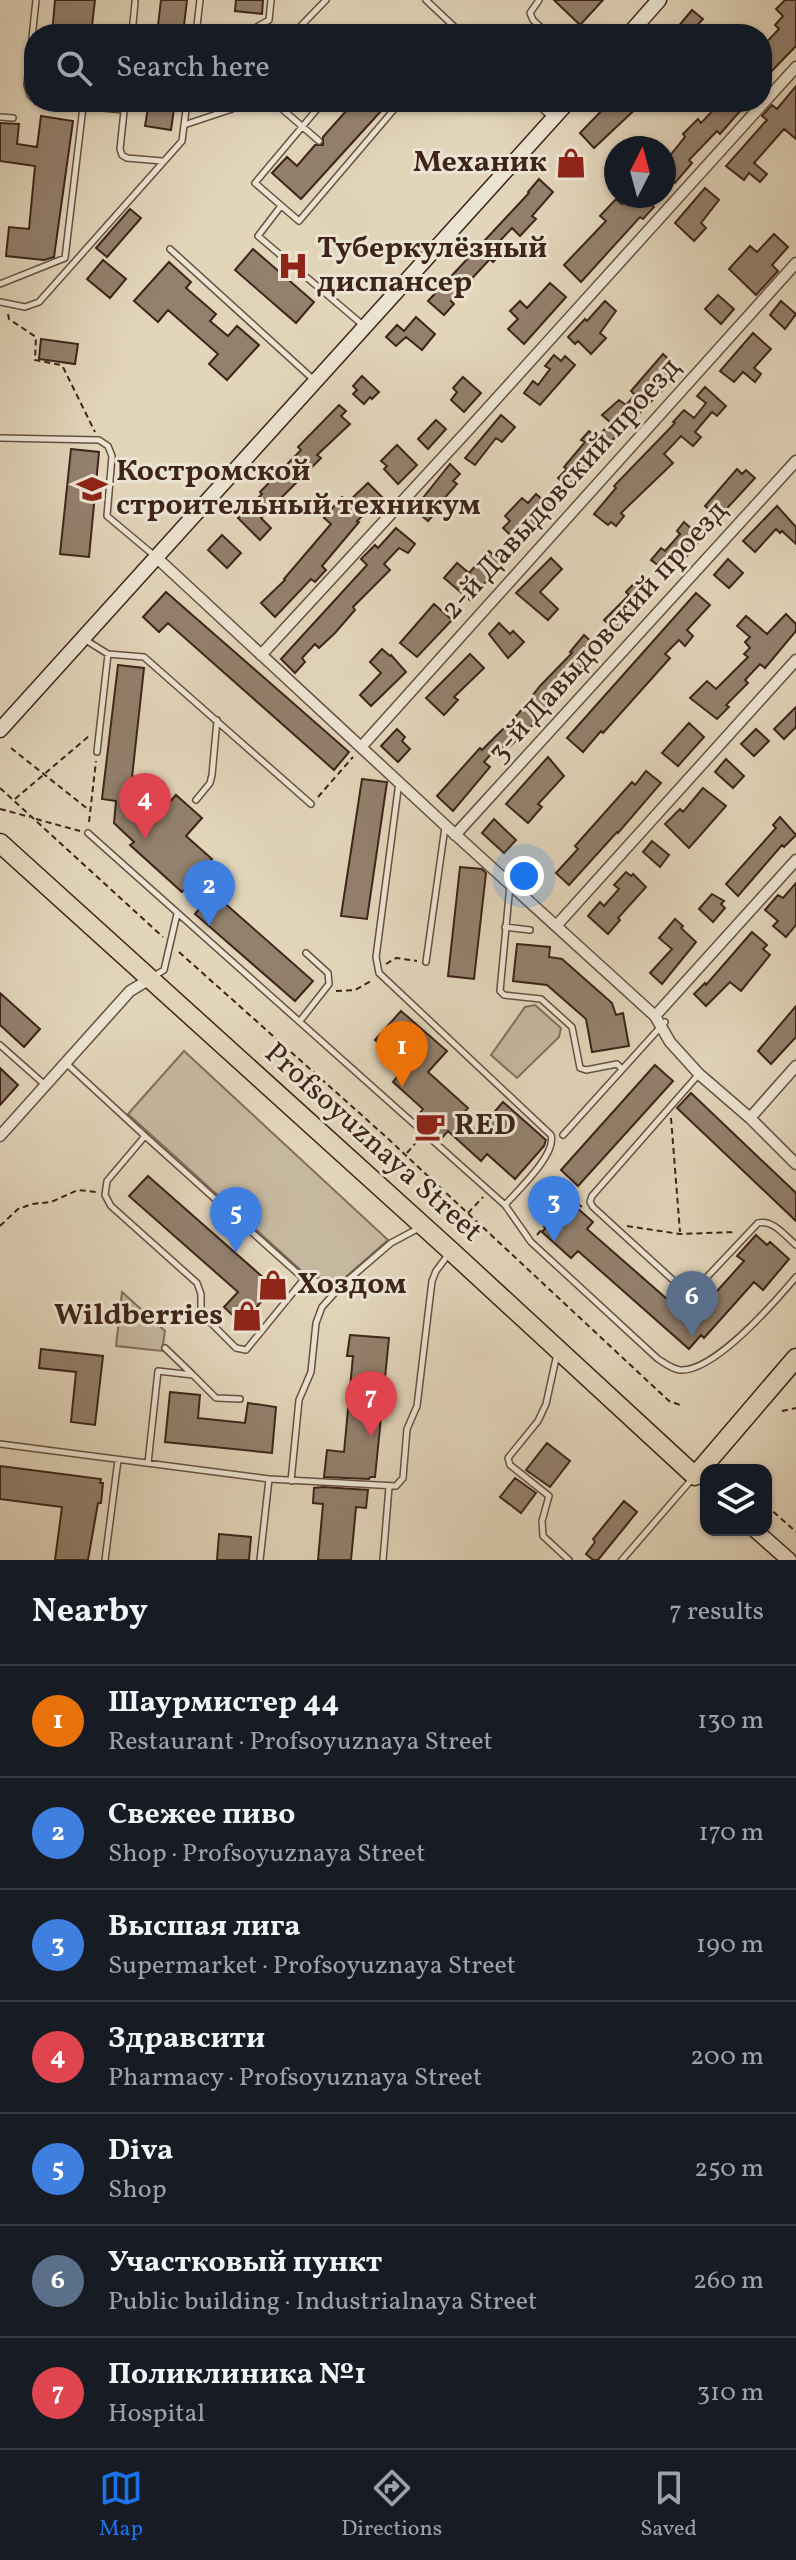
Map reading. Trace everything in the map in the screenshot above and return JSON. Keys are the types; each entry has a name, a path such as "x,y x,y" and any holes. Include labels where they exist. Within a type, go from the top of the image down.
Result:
{"highway":[{"name":"Profsoyuznaya Street","path":"0,843 559,1349 700,1481"},
{"path":"713,1464 796,1358"}],"street":[{"path":"638,24 659,0"},
{"path":"772,94 796,67"},
{"path":"0,730 558,112"},
{"path":"261,655 755,112"},
{"name":"2-й Давыдовский проезд","path":"360,749 796,263"},
{"name":"3-й Давыдовский проезд","path":"455,835 796,461"},
{"path":"157,558 360,749 399,781 661,1022 670,1042 699,1074 750,1118 796,1164"},
{"path":"556,926 796,660"},
{"path":"661,1022 796,860"},
{"path":"0,1136 130,991 150,979"},
{"path":"750,1118 796,1066"},
{"path":"762,1536 789,1560"}],"lane":[{"path":"33,24 36,0"},
{"path":"197,24 200,0"},
{"path":"262,24 269,20 271,0"},
{"path":"303,24 326,0"},
{"path":"426,0 451,24"},
{"path":"537,24 530,13 539,0"},
{"path":"133,24 135,2"},
{"path":"65,258 82,112"},
{"path":"124,112 122,155 163,161"},
{"path":"0,302 32,306 182,141 186,112"},
{"path":"184,125 223,112"},
{"path":"286,112 319,141"},
{"path":"315,112 255,183 299,221 392,112"},
{"path":"546,112 552,118"},
{"path":"0,117 13,118"},
{"path":"281,206 258,236 364,327"},
{"path":"170,249 315,382"},
{"path":"0,284 80,254"},
{"path":"0,438 99,440 108,446 112,456 107,516 157,558"},
{"path":"83,638 108,654 144,657 311,804"},
{"path":"97,752 108,654"},
{"path":"196,800 210,783 217,719"},
{"path":"399,781 377,966 379,973 551,1135 553,1142 548,1155 505,1205"},
{"path":"426,962 446,826"},
{"path":"88,833 489,1190 505,1205 531,1242 658,1359 677,1370 708,1363 766,1312 796,1277"},
{"path":"510,884 499,989 501,994 541,999 572,1027 580,1068 586,1070 617,1064 622,1069"},
{"path":"150,979 164,970 177,914"},
{"path":"505,927 530,930"},
{"path":"300,1021 329,984 328,973 306,953"},
{"path":"563,1135 661,1022"},
{"path":"0,1045 46,1085"},
{"path":"66,1063 304,1279 341,1286"},
{"path":"699,1074 590,1202 691,1294 758,1223 765,1221 772,1224 796,1245"},
{"path":"145,1136 107,1181 105,1195 111,1206 197,1283 201,1294 201,1313 236,1348 246,1350 304,1279"},
{"path":"291,1481 299,1400 311,1372 316,1323 322,1307 341,1286 391,1243 424,1226"},
{"path":"0,1444 269,1479 396,1486 403,1478 407,1429 417,1406 432,1281 451,1251"},
{"path":"165,1348 216,1398 240,1399"},
{"path":"559,1349 546,1404 538,1421 508,1458 510,1465 549,1496 542,1521 543,1536 569,1560"},
{"path":"148,1463 158,1371 193,1375"},
{"path":"105,1560 118,1460"},
{"path":"260,1560 269,1479"},
{"path":"622,1560 700,1481"},
{"path":"383,1560 389,1487"}],"path":[{"path":"7,304 9,319 36,337 35,360 63,367 99,440"},
{"path":"14,800 100,727"},
{"path":"11,748 90,811"},
{"path":"321,793 360,749"},
{"path":"0,809 88,833 97,752"},
{"path":"0,788 405,1155 669,1401 683,1406"},
{"path":"670,1105 680,1234"},
{"path":"405,1155 424,1133"},
{"path":"0,1226 18,1209 51,1202 78,1190 95,1191"},
{"path":"468,1214 489,1190"},
{"path":"531,1242 568,1198 578,1204"},
{"path":"611,1223 680,1234 750,1232"},
{"path":"782,1411 796,1408"},
{"path":"772,1510 796,1532"}],"shaded area":[{"path":"535,1005 561,1028 559,1037 517,1078 491,1055 525,1007"},
{"path":"184,1051 388,1240 340,1282 306,1275 128,1114"},
{"path":"122,1292 165,1331 162,1351 116,1346"}],"building":[{"path":"55,0 95,0 92,24 53,24"},
{"path":"161,0 187,0 184,24 158,24"},
{"path":"236,0 263,0 262,14 235,11"},
{"path":"554,0 603,0 579,24"},
{"path":"785,0 796,0 796,46 772,71 772,36 779,29 775,25 783,16 776,9"},
{"path":"692,10 703,19 698,24 680,24"},
{"path":"796,86 796,139 784,129 754,163 767,174 760,182 749,173 744,180 726,166 767,120 762,116 772,112 772,105 777,109"},
{"path":"147,112 174,112 171,130 145,126"},
{"path":"345,112 380,112 301,199 272,173 287,157 297,166 315,145 323,145 323,137"},
{"path":"600,112 632,112 604,136 594,148 580,133"},
{"path":"711,112 739,112 720,134 717,131 689,160 692,163 676,182 676,148 685,137 683,134 698,119 701,123"},
{"path":"41,116 73,121 54,257 44,260 6,256 9,227 29,229 35,166 0,161 0,123 19,124 17,144 37,147"},
{"name":"Механик","path":"568,150 585,166 574,177 557,161"},
{"path":"539,179 553,192 532,216 536,219 520,236 512,228 497,244 504,251 493,262 490,259 451,301 454,304 444,315 428,301"},
{"path":"705,188 719,200 701,223 706,228 694,241 675,223"},
{"path":"608,208 653,208 643,219 640,217 581,282 564,265 606,221 600,216"},
{"path":"130,209 141,218 107,257 96,248"},
{"path":"774,234 788,247 772,265 778,271 756,295 729,269 750,246 757,252"},
{"path":"253,249 314,302 296,323 235,270"},
{"path":"103,260 126,279 110,298 87,279"},
{"path":"169,262 191,282 186,288 216,314 210,321 228,336 237,326 259,345 227,380 209,364 218,354 168,310 158,322 134,301"},
{"path":"550,283 566,297 524,344 508,329 518,319 510,311 520,301 527,308"},
{"path":"718,295 734,309 721,324 705,309"},
{"path":"605,301 616,311 600,333 606,338 591,354 578,341 575,344 568,337"},
{"path":"781,301 796,314 785,329 770,315"},
{"path":"416,317 435,334 422,350 406,337 396,346 386,337 397,325 404,331"},
{"path":"753,333 771,349 754,368 761,374 755,382 743,372 734,382 720,371"},
{"path":"41,339 78,344 75,364 39,359"},
{"path":"663,354 679,369 672,381 617,435 571,490 558,478 585,442 581,440 589,431 597,437 611,423 602,415 619,400 626,405 635,395 631,391"},
{"path":"554,355 561,361 565,356 575,365 540,405 524,393 533,381 538,385 550,369 545,366"},
{"path":"362,376 379,392 364,404 353,394 357,390 353,386"},
{"path":"463,377 481,393 464,412 451,400 457,392 453,388"},
{"path":"705,387 726,406 717,416 712,412 695,432 701,437 693,446 681,436 664,454 673,463 621,513 624,516 616,526 611,522 608,525 594,514 616,488 614,486 684,410 694,418 706,403 697,396"},
{"path":"339,405 346,411 341,416 350,424 317,455 321,458 261,518 271,528 260,540 238,518 301,450 298,447"},
{"path":"501,415 515,427 502,442 496,438 475,465 465,458"},
{"path":"436,420 446,429 428,449 418,439"},
{"path":"397,445 417,465 398,484 381,461"},
{"path":"71,449 99,452 89,557 60,554"},
{"path":"450,464 460,474 453,481 457,484 428,521 414,509"},
{"path":"737,469 742,474 746,470 755,478 718,518 705,506"},
{"path":"368,483 382,497 357,521 322,566 326,570 315,582 311,579 275,617 261,603 285,580 331,524 324,518 342,497 348,502"},
{"path":"536,494 553,509 518,542 503,528 510,521 505,516 522,498 528,503"},
{"path":"777,506 796,527 796,544 776,529 755,552 743,541"},
{"path":"684,522 702,538 671,575 651,560 661,548 665,551 680,534 677,531"},
{"path":"396,528 415,544 408,553 399,548 384,564 390,570 353,607 355,610 335,633 319,648 315,644 302,658 305,662 295,673 281,659 367,565 361,559 375,545 378,548"},
{"path":"222,535 241,553 227,568 208,550"},
{"path":"489,551 502,563 470,600 444,578 457,563 469,573"},
{"path":"551,558 562,569 540,592 558,609 548,620 516,593"},
{"path":"728,559 743,573 729,588 714,575"},
{"path":"641,576 656,591 617,632 604,620 629,595 626,592"},
{"path":"166,592 349,752 334,770 168,623 159,632 143,617"},
{"path":"696,593 710,605 687,630 693,636 685,646 679,640 665,654 670,658 583,752 567,738"},
{"path":"434,604 452,620 417,657 400,643"},
{"path":"786,614 796,624 796,631 765,668 760,664 745,680 748,683 717,719 690,698 707,681 716,689 748,657 744,654 750,648 745,642 750,637 737,626 746,616 767,634"},
{"path":"499,623 524,642 508,658 489,634"},
{"path":"584,635 594,644 586,652 591,656 571,677 574,680 505,751 499,745 484,762 490,767 453,811 437,796 480,748 482,750 518,714"},
{"path":"382,649 406,672 371,706 360,695 381,673 370,662"},
{"path":"470,654 484,668 454,697 458,700 444,715 426,698"},
{"path":"118,665 144,668 128,814 145,829 176,795 202,818 186,836 212,859 195,877 313,981 295,1001 195,914 203,904 186,888 182,892 130,845 134,842 114,823 116,801 102,799"},
{"path":"796,707 796,727 784,739 774,729"},
{"path":"689,723 704,737 678,766 662,753"},
{"path":"397,729 410,749 398,762 381,746"},
{"path":"756,729 769,741 754,756 741,744"},
{"path":"548,757 564,776 538,804 542,807 528,823 506,804"},
{"path":"726,759 744,776 733,788 715,772"},
{"path":"646,771 661,783 569,885 556,873 578,849 575,846 632,782 635,785"},
{"path":"362,779 387,782 367,919 341,916"},
{"path":"703,788 726,806 689,848 665,824 680,809 683,812"},
{"path":"780,817 796,835 784,847 782,845 738,896 726,884 776,828 773,825"},
{"path":"494,819 516,840 504,853 482,833"},
{"path":"652,841 669,855 660,867 643,852"},
{"path":"460,867 482,869 486,873 474,979 448,976"},
{"path":"626,872 631,876 633,874 646,887 608,934 588,916 600,902 604,906 619,889 614,885"},
{"path":"796,883 796,925 786,937 773,926 778,921 765,910 778,895 783,898"},
{"path":"712,894 724,901 721,904 725,908 713,922 699,909"},
{"path":"675,919 696,942 662,984 650,973 672,949 659,938"},
{"path":"752,932 767,945 763,949 770,955 741,991 730,982 706,1006 694,994 706,985"},
{"path":"517,944 550,947 549,957 562,959 612,1003 616,1015 623,1013 629,1046 592,1052 586,1019 547,985 513,981"},
{"path":"0,993 40,1029 24,1047 0,1025"},
{"path":"796,1006 796,1037 771,1064 758,1051"},
{"path":"401,1011 447,1051 428,1072 468,1108 460,1117 477,1132 503,1102 546,1140 515,1179 487,1154 481,1161 448,1131 440,1140 416,1118 423,1109 393,1082 405,1067 375,1040"},
{"path":"655,1065 673,1081 578,1186 561,1170"},
{"path":"0,1068 18,1085 0,1105"},
{"path":"691,1093 796,1193 796,1221 677,1108"},
{"path":"148,1176 274,1287 242,1324 224,1307 238,1292 129,1196"},
{"path":"575,1206 593,1222 587,1229 691,1320 744,1261 737,1256 756,1235 767,1245 770,1242 789,1259 763,1290 754,1282 704,1338 701,1335 689,1349 578,1251 571,1258 542,1232 562,1210 567,1215"},
{"path":"350,1335 389,1338 375,1477 369,1479 324,1477 327,1450 344,1452 353,1356 347,1356"},
{"path":"41,1349 103,1356 95,1425 71,1422 76,1372 39,1368"},
{"path":"170,1392 200,1395 198,1418 245,1423 248,1403 276,1407 272,1453 165,1442"},
{"path":"547,1443 570,1461 550,1487 526,1470"},
{"path":"0,1466 101,1479 101,1503 98,1503 88,1560 55,1560 62,1507 0,1499"},
{"path":"515,1478 536,1493 521,1513 500,1497"},
{"path":"314,1488 368,1490 366,1508 356,1507 351,1560 318,1560 323,1504 313,1503"},
{"path":"624,1501 637,1512 598,1560 593,1560 586,1554 595,1542 593,1539"},
{"path":"219,1534 251,1537 249,1560 217,1560"}],"place":[{"name":"Механик","path":"571,163"},
{"name":"Туберкулёзный диспансер","path":"293,266"},
{"name":"Костромской строительный техникум","path":"92,489"},
{"name":"Здравсити","path":"145,839"},
{"name":"Свежее пиво","path":"209,926"},
{"name":"Шаурмистер 44","path":"402,1087"},
{"name":"RED","path":"430,1126"},
{"name":"Высшая лига","path":"554,1242"},
{"name":"Diva","path":"236,1253"},
{"name":"Хоздом","path":"273,1285"},
{"name":"Wildberries","path":"247,1316"},
{"name":"Участковый пункт","path":"692,1337"},
{"name":"Поликлиника №1","path":"371,1437"}]}
